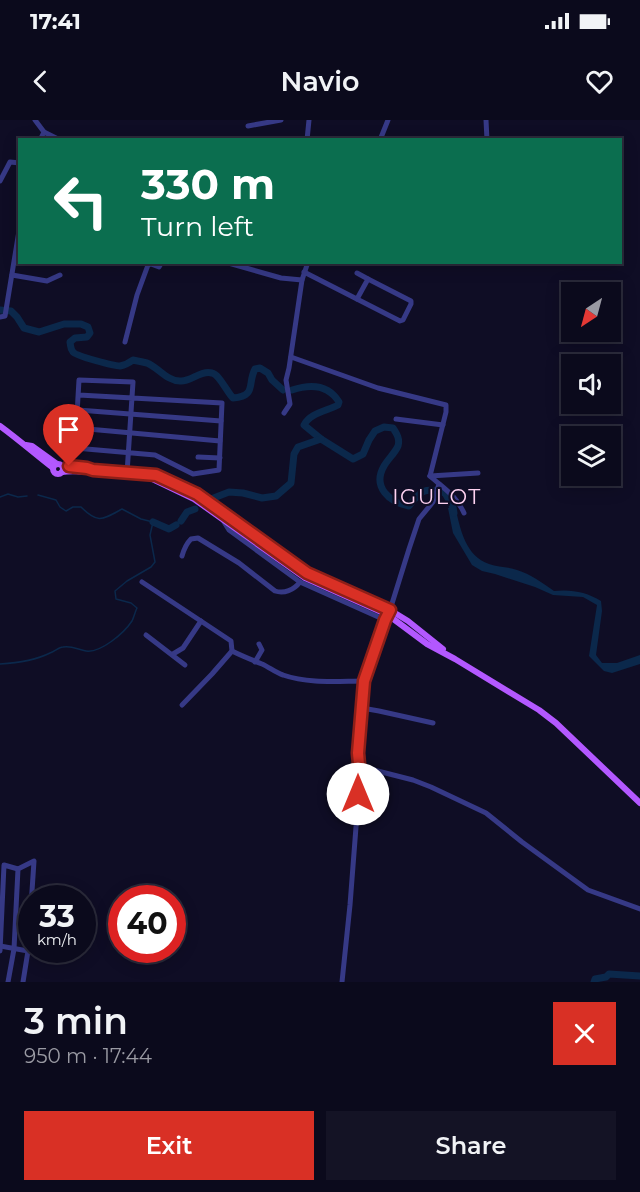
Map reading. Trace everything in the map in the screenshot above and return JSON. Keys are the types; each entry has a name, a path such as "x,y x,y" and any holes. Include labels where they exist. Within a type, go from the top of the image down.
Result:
{"main road":[{"path":"0,426 25,444 32,446 59,468 144,475 196,496 307,573 388,615"},
{"path":"213,509 224,520 305,578 388,615 408,621 455,659 539,710 640,801"}],"street":[{"path":"35,120 44,132 56,138"},
{"path":"248,126 281,120"},
{"path":"307,138 309,120"},
{"path":"381,138 388,120"},
{"path":"486,120 487,138"},
{"path":"41,138 44,132"},
{"path":"0,180 10,162 18,163"},
{"path":"3,316 8,302 18,238"},
{"path":"125,342 137,295 148,265 151,264"},
{"path":"232,264 281,278 302,280"},
{"path":"284,413 290,404 286,380 302,280 307,264"},
{"path":"304,272 401,321 404,320 411,301 357,273"},
{"path":"12,275 47,280 60,275"},
{"path":"357,299 368,279"},
{"path":"291,357 378,388 446,405 430,476"},
{"path":"79,395 132,397 222,402 219,470 193,474 155,455 128,453 75,448 80,380 133,382 132,397 130,433 128,453 127,472"},
{"path":"78,410 221,421"},
{"path":"396,419 443,425"},
{"path":"77,428 220,441"},
{"path":"198,457 220,458"},
{"path":"430,476 478,473"},
{"path":"342,982 360,775 358,753 364,681 419,519 433,502 439,487 438,482 430,476"},
{"path":"439,487 445,488 451,494 464,513"},
{"path":"224,520 229,530 300,582 388,615"},
{"path":"182,556 191,538 198,538 239,563 275,591 286,592 298,586 300,582"},
{"path":"142,582 231,641 232,651 183,705"},
{"path":"173,654 183,648 201,621"},
{"path":"147,635 185,665"},
{"path":"255,662 262,650 259,644"},
{"path":"232,651 290,677 313,681 364,681"},
{"path":"362,708 433,723"},
{"path":"358,766 431,787 486,813 588,890 640,909"},
{"path":"0,951 2,865 18,869 34,861 32,885"},
{"path":"8,982 14,949 18,869"},
{"path":"0,946 18,950"},
{"path":"23,982 26,963"}],"water":[{"path":"455,506 465,540 474,555 489,564 527,574 554,591 579,592 601,601 602,611 596,655 602,663 617,663 640,655 640,664 612,673 604,671 589,656 597,605 583,597 553,595 535,587 482,571 472,565 453,533 448,508"}],"waterway":[{"path":"0,310 11,311 24,328 39,332 64,324 81,324 88,327 90,333 87,337 75,338 70,342 71,347 76,354 95,360 120,366 133,360 151,365 171,379 180,381 203,373 212,373 217,376 233,398 241,397 248,392 255,369 260,368 268,373 283,390"},
{"path":"292,390 312,386 324,389 335,396 339,402 338,405 314,415 304,425 321,439 353,459 363,454 375,431 384,427 393,428 399,443 381,474 380,481 384,492 395,501 409,506 424,491 433,490 445,493 454,513"},
{"path":"211,499 229,492 262,498 276,496 291,483 294,454 298,447 321,439"},
{"path":"0,497 8,494 18,497 27,496"},
{"path":"0,664 32,660 60,648 72,647 92,651 105,646 128,626 137,608 131,603 116,599 115,591 155,562 150,535 153,522 141,519 122,509 105,518 96,518 81,507 73,507 66,511 56,500 38,495"},
{"path":"181,521 187,512 195,509"},
{"path":"153,522 169,529 176,525"},
{"path":"594,982 595,979 606,977 609,974 640,976"}],"district":[{"name":"IGULOT","path":"437,497"}],"route":[{"path":"69,466 156,475 197,494 307,573 390,610 364,681 358,753 360,775 358,794"}]}
